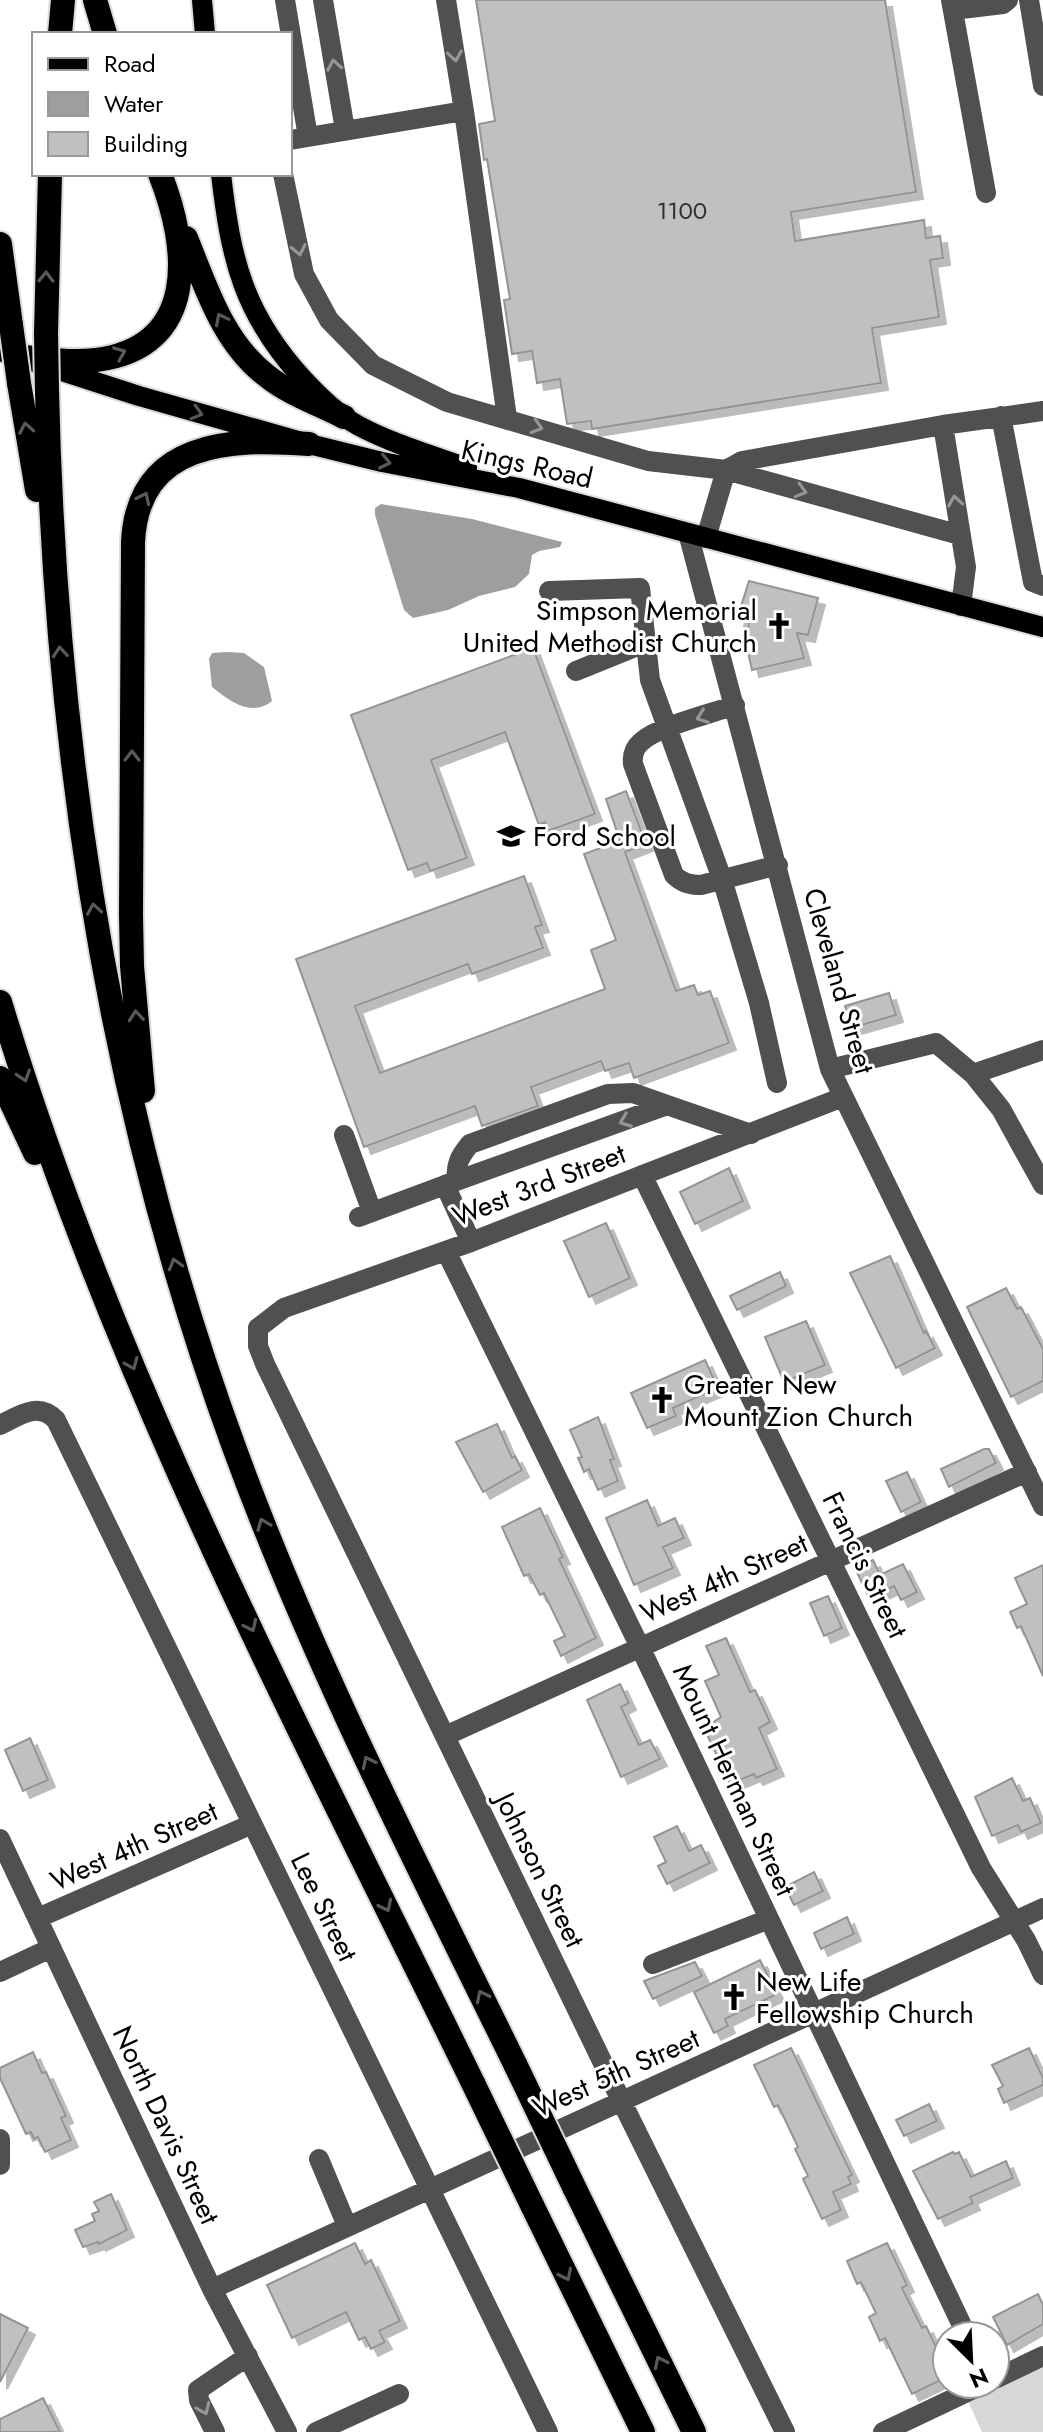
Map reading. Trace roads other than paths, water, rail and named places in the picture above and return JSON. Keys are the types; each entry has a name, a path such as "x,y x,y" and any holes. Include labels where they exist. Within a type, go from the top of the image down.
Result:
{"highway":[{"path":"60,32 63,0"},
{"path":"95,0 104,32"},
{"path":"50,176 47,391 55,587 68,726 89,880 114,1018 151,1177 210,1378 285,1577 340,1706 694,2432"},
{"path":"161,176 214,306 239,348 270,379 344,417"},
{"path":"8,353 55,360 94,360 127,351 155,332 175,303 180,280 180,241 170,199"},
{"path":"0,244 19,383 55,587"},
{"path":"151,1177 131,928 135,522 146,492 158,475 195,451 226,444 309,444"},
{"path":"0,1002 52,1161 102,1292 232,1588 643,2432"},
{"path":"0,1078 102,1292"}],"main road":[{"path":"202,0 205,32"},
{"path":"221,176 239,279 255,314 288,362 344,417 375,434 519,488"},
{"name":"Kings Road","path":"8,353 139,396 309,444 382,462 519,488 1043,627"}],"street":[{"path":"285,0 288,32"},
{"path":"323,0 345,130"},
{"path":"446,0 507,418"},
{"path":"986,193 952,5 1003,4 1008,0"},
{"path":"1029,0 1043,86"},
{"path":"292,70 299,139 464,111"},
{"path":"283,176 304,274 329,320 373,365 447,402 648,461 726,470 960,535"},
{"path":"697,535 726,470 742,461 943,425 1043,411"},
{"path":"1001,416 1033,582 1043,586"},
{"path":"943,425 966,567 961,606"},
{"name":"Cleveland Street","path":"697,535 735,705 830,1069 1043,1506"},
{"path":"549,591 640,588 650,680 722,879 759,1003 777,1083"},
{"path":"576,671 645,643"},
{"path":"735,705 643,739 632,756 633,764 674,875 679,880 690,885 778,865"},
{"path":"830,1069 936,1043 973,1074 1001,1109 1043,1185"},
{"path":"973,1074 1043,1050"},
{"path":"471,1242 451,1182 460,1155 470,1144 608,1094 633,1093 751,1134"},
{"name":"West 3rd Street","path":"258,1328 284,1308 471,1242 843,1097"},
{"path":"344,1135 365,1214 667,1105"},
{"name":"Francis Street","path":"642,1175 981,1868 1026,1940 1043,1975"},
{"name":"Mount Herman Street","path":"446,1251 640,1647 959,2320"},
{"name":"Johnson Street","path":"258,1328 258,1346 265,1364 785,2432"},
{"name":"Lee Street","path":"0,1425 28,1411 45,1411 56,1420 548,2432"},
{"name":"West 4th Street","path":"445,1736 1027,1472"},
{"name":"West 4th Street","path":"38,1918 252,1824"},
{"name":"North Davis Street","path":"0,1839 212,2289 287,2432"},
{"name":"West 5th Street","path":"212,2289 1043,1908"},
{"path":"653,1964 769,1919"},
{"path":"0,1972 51,1948"},
{"path":"0,2139 0,2165"},
{"path":"319,2159 347,2226"},
{"path":"215,2432 199,2400 198,2390 248,2356"},
{"path":"1011,2371 1043,2356"},
{"path":"316,2432 399,2394"},
{"path":"883,2432 950,2400"}],"water":[{"path":"381,504 472,519 562,542 560,547 532,555 529,574 515,587 479,596 448,610 413,618 404,610 375,515 375,508"},
{"path":"212,653 244,653 264,667 272,701 264,706 249,708 233,702 212,687 209,659"}],"place":[{"name":"Simpson Memorial United Methodist Church","path":"779,626"},
{"name":"Ford School","path":"511,836"},
{"name":"Greater New Mount Zion Church","path":"662,1400"},
{"name":"New Life Fellowship Church","path":"734,1997"}]}
